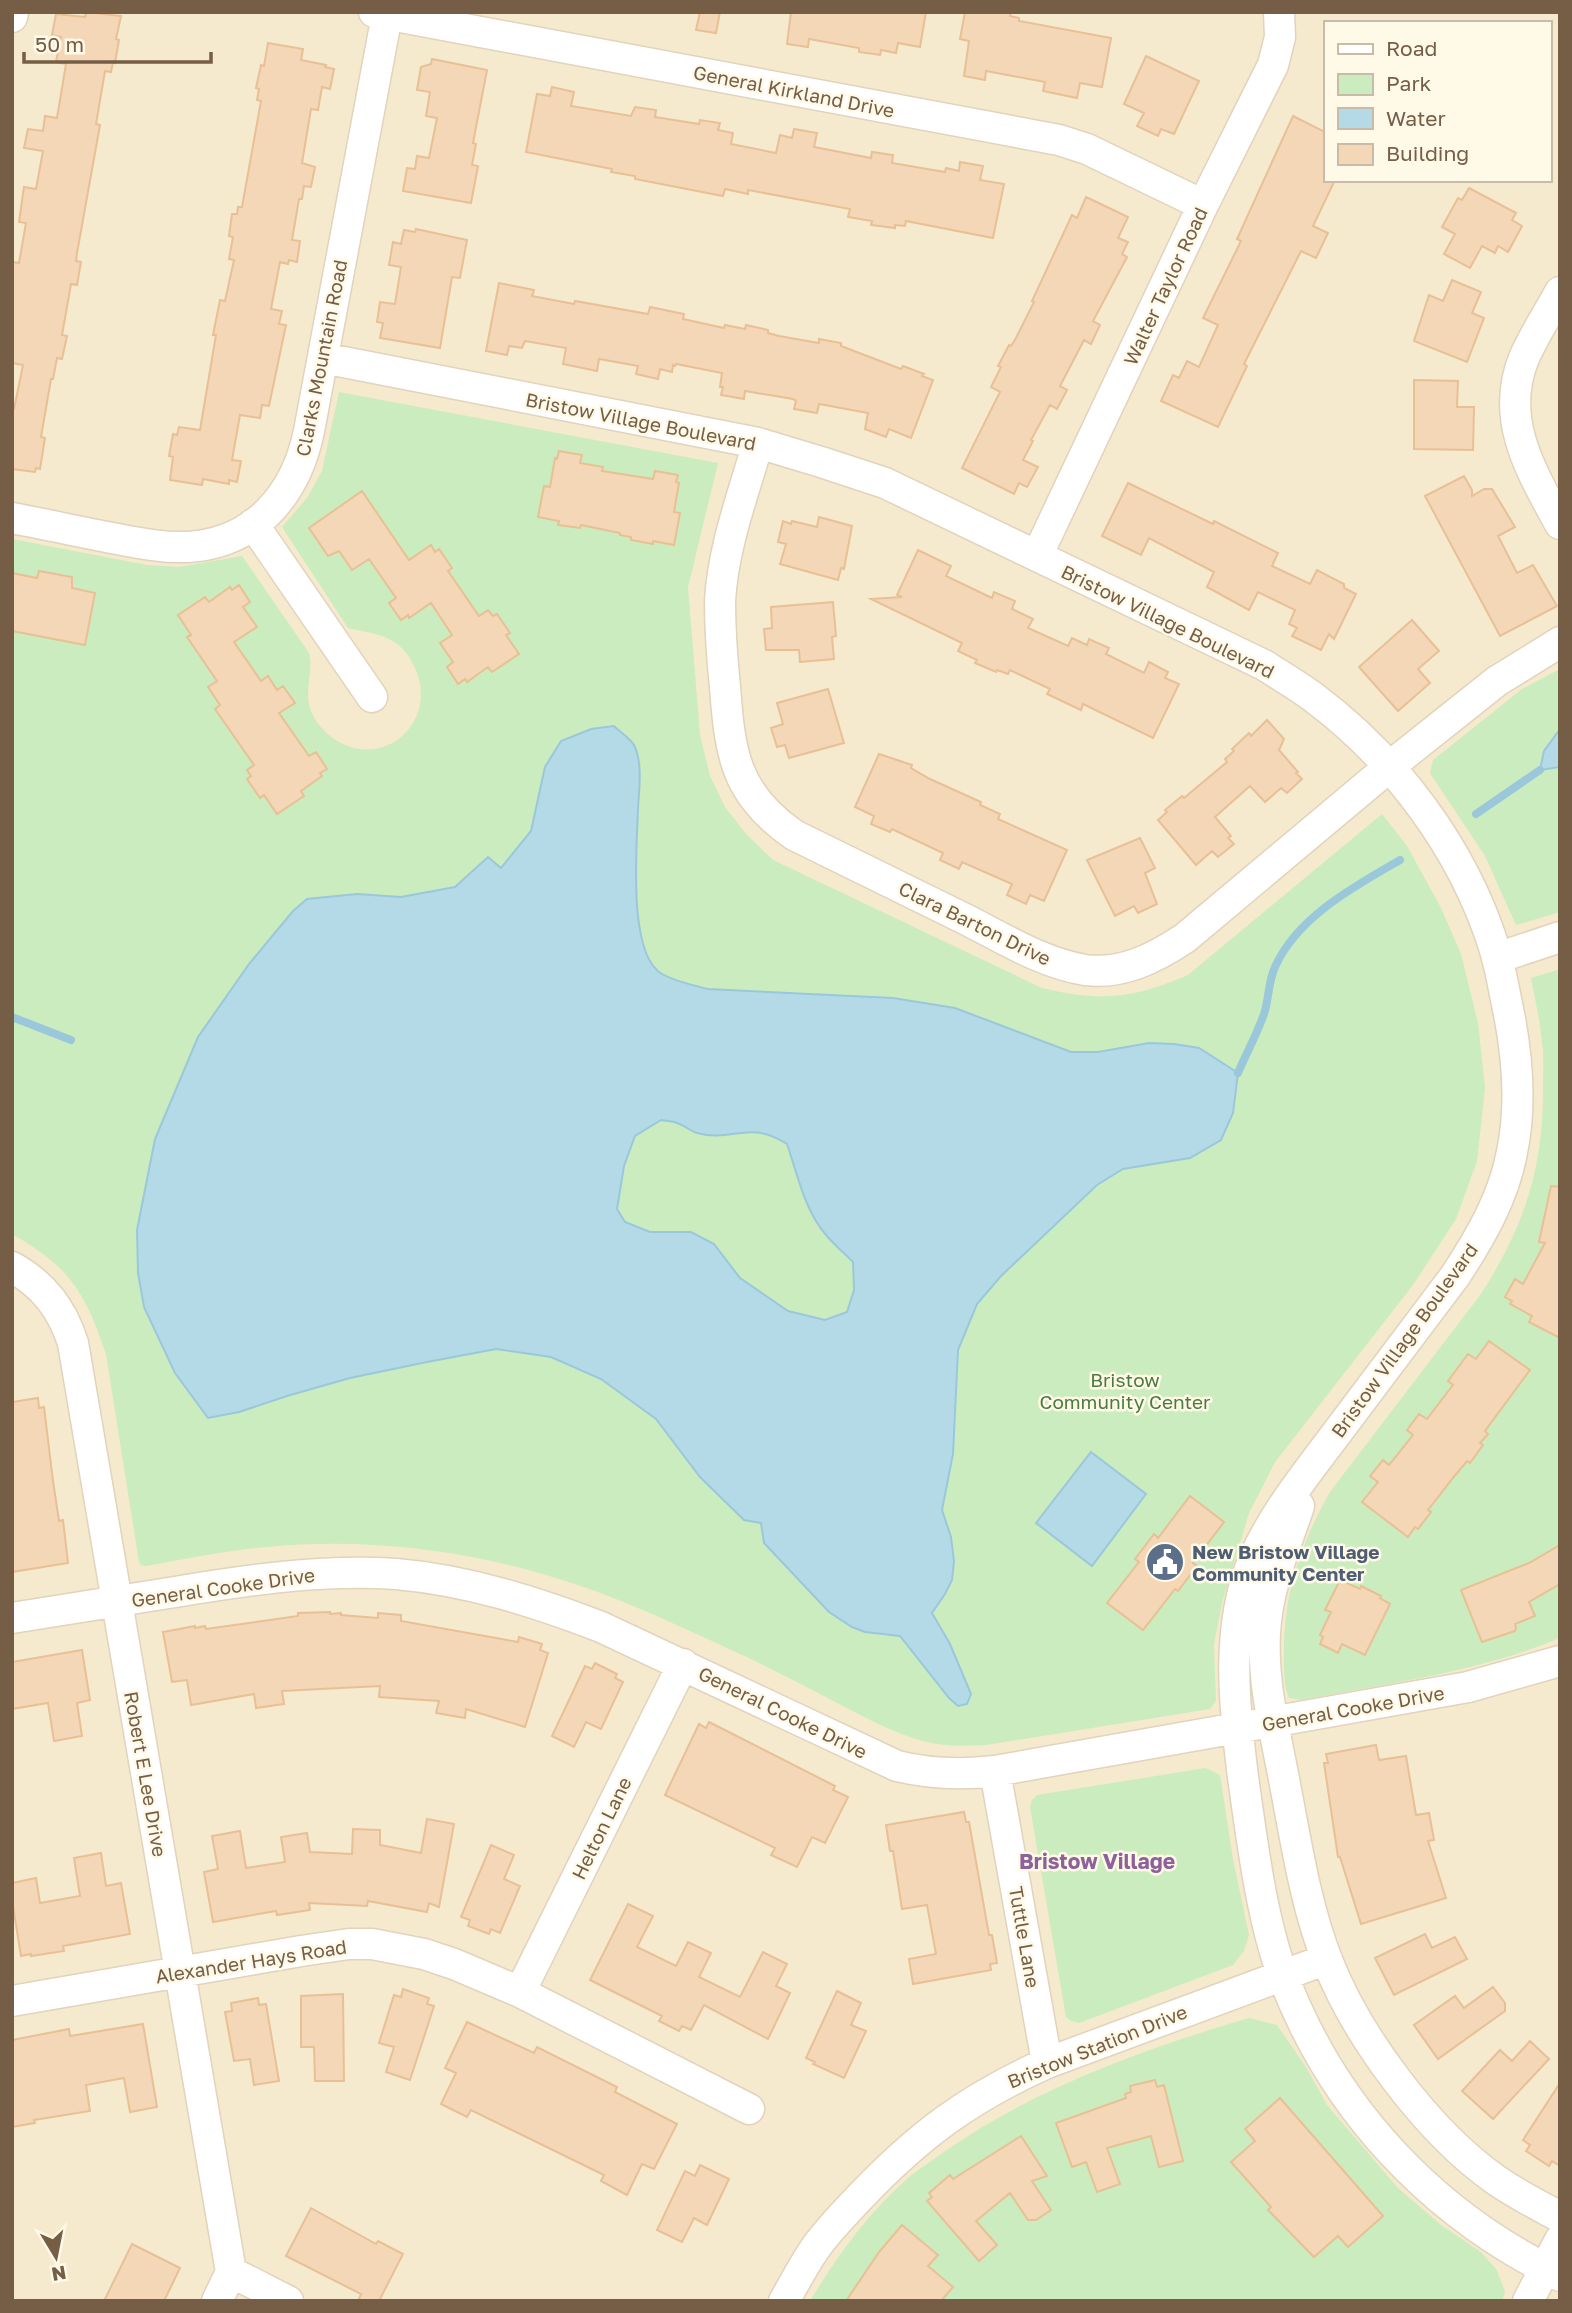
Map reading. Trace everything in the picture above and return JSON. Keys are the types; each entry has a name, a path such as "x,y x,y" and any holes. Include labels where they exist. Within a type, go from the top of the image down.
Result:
{"street":[{"name":"Walter Taylor Road","path":"1037,556 1203,205 1273,65 1280,37 1279,12"},
{"name":"General Kirkland Drive","path":"380,14 1066,142 1087,149 1203,205"},
{"name":"Clarks Mountain Road","path":"12,518 168,547 202,545 219,541 253,524 283,496 304,458 380,14"},
{"path":"1560,292 1523,360 1514,405 1516,430 1522,450 1560,524"},
{"name":"Bristow Village Boulevard","path":"323,358 758,443 885,483 1264,665 1313,697 1348,727 1389,767 1432,822 1456,860 1477,903 1497,958 1516,1071 1517,1112 1513,1151 1489,1220 1455,1276 1312,1466 1278,1516 1254,1560 1242,1600 1234,1668 1237,1728 1253,1851 1282,1975 1321,2058 1358,2116 1400,2162 1453,2209 1488,2234 1552,2272"},
{"name":"Clara Barton Drive","path":"758,443 721,580 720,624 728,729 736,764 750,794 772,820 794,835 1036,954 1086,970 1105,970 1137,964 1154,958 1185,938 1389,767 1497,681 1560,642"},
{"path":"253,524 372,697"},
{"path":"1497,958 1560,937"},
{"name":"Robert E Lee Drive","path":"12,1267 44,1289 66,1320 73,1343 231,2272"},
{"name":"Bristow Village Boulevard","path":"1312,1466 1279,1561 1268,1602 1265,1662 1273,1722 1308,1893 1327,1959 1358,2022 1399,2082 1433,2122 1468,2158 1494,2179 1560,2217"},
{"name":"General Cooke Drive","path":"12,1618 241,1581 319,1573 399,1574 477,1587 554,1609 601,1627 897,1766 947,1774 995,1771 1468,1687 1560,1661"},
{"name":"Helton Lane","path":"520,1992 683,1664"},
{"name":"Tuttle Lane","path":"995,1771 1047,2063"},
{"name":"Alexander Hays Road","path":"12,2001 313,1949 372,1944 424,1954 520,1992 749,2109"},
{"name":"Bristow Station Drive","path":"784,2301 814,2250 841,2217 919,2140 974,2100 1047,2063 1327,1959"},
{"path":"1528,2301 1552,2272 1560,2240"},
{"path":"217,2301 231,2272 288,2301"}],"shaded area":[{"path":"12,12 1560,12 1560,2301 12,2301"}],"green space":[{"name":"Bristow Community Center","path":"339,392 718,463 688,587 700,735 710,776 725,807 747,835 773,860 1042,988 1082,995 1116,996 1168,983 1188,975 1382,814 1407,846 1441,908 1461,954 1478,1023 1485,1088 1477,1161 1456,1219 1413,1285 1275,1462 1249,1513 1223,1599 1214,1644 1216,1701 1210,1709 986,1745 939,1744 913,1738 883,1726 757,1662 633,1606 575,1584 500,1563 423,1549 306,1544 252,1548 141,1565 106,1354 91,1314 62,1270 12,1234 12,539 147,565 179,567 242,556 309,653 308,695 316,720 326,733 339,742 357,749 375,749 391,744 405,734 415,720 420,704 420,685 412,662 398,644 378,635 348,628 282,527 307,498 322,471","holes":["545,767 639,770 637,905 648,954 662,975 681,983 708,989 893,998 955,1008 1071,1052 1098,1052 1149,1043 1174,1044 1199,1048 1217,1061 1154,1163 1123,1169 1097,1185 1001,1276 977,1304 958,1350 953,1454 942,1510 951,1537 945,1594 932,1613 950,1644 971,1694 958,1706 942,1690 900,1636 878,1635 761,1523 700,1477 656,1419 601,1379 551,1357 496,1349 350,1378 239,1412 198,1037 249,964 293,911 357,894 401,897 456,887 500,869 531,831"]},
{"path":"1560,669 1560,912 1516,925 1485,856 1430,773 1433,760 1522,689"},
{"path":"1560,969 1560,1638 1529,1650 1465,1668 1302,1700 1289,1698 1284,1669 1287,1609 1296,1569 1320,1511 1330,1492 1481,1294 1520,1219 1535,1169 1542,1115 1543,1047 1531,978"},
{"path":"661,1120 679,1123 695,1133 711,1135 751,1131 771,1133 787,1144 800,1184 829,1239 853,1262 854,1290 847,1312 825,1320 788,1311 740,1278 714,1244 691,1232 650,1232 625,1222 617,1209 624,1166 635,1136"},
{"path":"1206,1768 1220,1775 1233,1859 1249,1935 1244,1951 1233,1965 1079,2023 1071,2021 1066,2017 1030,1807 1032,1800 1037,1795"},
{"path":"1249,2018 1277,2025 1306,2067 1327,2105 1398,2188 1441,2225 1481,2252 1496,2269 1505,2291 1502,2301 810,2301 855,2235 880,2205 918,2170 979,2129 1015,2108 1091,2073 1170,2043"}],"water":[{"path":"614,726 632,742 637,752 640,776 636,897 643,945 651,963 662,974 708,989 893,998 955,1008 1071,1052 1098,1052 1149,1043 1199,1048 1238,1073 1233,1113 1221,1140 1190,1158 1123,1169 1097,1185 1001,1276 977,1304 958,1350 953,1454 942,1510 951,1537 954,1561 952,1580 932,1613 950,1644 971,1694 967,1704 958,1706 949,1698 900,1636 865,1632 829,1612 764,1543 761,1523 744,1520 700,1477 656,1419 601,1379 551,1357 496,1349 350,1378 239,1412 208,1418 175,1373 144,1307 138,1273 137,1230 155,1139 198,1037 249,964 293,911 307,899 357,894 401,897 455,887 488,857 501,868 531,831 545,767 561,741 591,729","holes":["661,1120 680,1124 697,1133 761,1133 787,1144 803,1193 816,1221 828,1238 853,1262 854,1290 847,1312 825,1320 788,1311 740,1278 714,1244 691,1232 650,1232 625,1222 617,1209 624,1166 635,1136"]},
{"path":"1560,729 1560,767 1540,770 1544,751"},
{"path":"1091,1452 1146,1494 1092,1566 1036,1523"}],"building":[{"path":"86,12 121,16 116,39 119,40 111,72 105,71 96,124 100,125 77,253 76,261 81,262 77,285 71,284 62,335 67,336 62,359 57,358 51,379 41,437 45,438 40,469 36,468 35,472 12,469 12,409 23,365 12,363 12,262 19,263 26,223 19,222 24,187 36,189 43,151 24,148 28,129 43,131 45,116 57,118 66,64 56,62 61,37 52,35 56,14 85,17"},
{"path":"700,12 720,12 716,33 696,30"},
{"path":"791,12 926,12 920,47 898,43 896,53 881,50 880,55 859,52 859,48 809,39 808,47 787,44"},
{"path":"965,12 1010,12 1010,16 1019,18 1019,21 1111,38 1102,87 1080,83 1077,98 1043,91 1045,82 986,71 985,80 964,76 969,41 960,39"},
{"path":"268,43 303,49 301,60 334,69 330,89 322,87 318,110 311,109 302,163 315,167 311,187 304,186 302,199 299,199 292,240 300,241 297,262 280,262 271,309 282,311 279,324 286,325 269,406 262,405 260,418 240,415 232,460 241,461 237,482 229,480 229,484 203,479 202,485 170,480 173,457 169,456 173,434 177,435 179,427 200,430 220,300 225,301 234,260 229,259 233,237 229,236 232,214 237,214 238,207 242,207 261,101 257,100 259,89 256,88"},
{"path":"1146,56 1199,81 1174,134 1161,129 1158,136 1137,126 1144,113 1124,104"},
{"path":"432,59 487,70 473,143 476,144 472,165 478,166 471,203 403,191 407,168 415,169 417,156 429,158 437,118 426,116 430,92 417,90 421,67 431,64"},
{"path":"552,87 574,92 571,106 631,116 635,107 656,110 655,117 699,124 700,120 720,123 718,130 733,133 731,144 776,153 780,135 792,138 794,129 817,133 814,147 871,158 872,152 893,155 892,163 945,172 946,168 959,171 960,162 983,166 980,180 1004,184 993,238 906,221 905,226 895,225 895,228 871,225 872,221 848,217 850,209 748,190 748,194 725,189 723,196 635,179 635,176 611,172 612,169 526,152 537,94 550,96"},
{"path":"1293,116 1324,132 1324,182 1334,182 1313,226 1328,233 1316,258 1301,251 1244,364 1247,366 1218,427 1161,401 1173,375 1179,378 1187,361 1199,367 1218,325 1203,318 1241,241 1237,239"},
{"path":"1469,188 1516,213 1512,220 1522,226 1508,252 1498,246 1495,253 1482,246 1470,268 1444,254 1455,234 1442,227 1458,198 1462,200"},
{"path":"1086,197 1128,217 1118,238 1128,242 1122,254 1127,257 1093,321 1100,325 1091,344 1084,340 1060,386 1067,390 1057,409 1050,405 1031,440 1033,441 1023,460 1038,467 1027,487 1019,483 1014,494 962,468 1000,392 991,387 1001,367 998,366 1034,302 1032,301 1072,215 1077,218"},
{"path":"416,229 467,240 460,278 452,277 440,348 380,338 383,323 377,322 380,302 395,304 401,267 389,265 393,242 401,244 404,230 415,232"},
{"path":"1452,280 1481,292 1472,313 1484,318 1467,362 1414,341 1429,295 1443,301"},
{"path":"499,283 534,290 532,296 574,304 575,301 648,314 650,307 684,314 683,319 724,328 725,325 745,329 746,325 768,330 768,333 779,336 819,343 819,339 841,343 841,346 901,369 903,366 933,380 911,438 889,429 886,437 865,429 868,413 819,404 817,413 794,409 796,401 793,399 745,391 744,399 721,395 722,373 676,364 673,365 672,372 660,369 658,379 636,374 638,366 599,359 597,371 563,364 566,348 525,341 522,348 509,346 507,355 486,351"},
{"path":"1414,380 1458,381 1457,407 1474,407 1473,450 1414,449"},
{"path":"559,451 582,455 580,463 603,467 602,471 653,479 655,471 678,475 674,512 680,513 674,545 631,540 631,537 620,533 581,525 580,528 558,525 559,521 538,517 544,486 550,487 555,458 557,459"},
{"path":"1464,476 1472,490 1472,496 1484,489 1492,489 1515,527 1498,536 1517,573 1533,565 1557,606 1500,636 1425,496"},
{"path":"1128,483 1278,553 1272,566 1310,584 1317,570 1344,584 1344,588 1356,594 1334,639 1329,634 1321,650 1292,636 1297,628 1289,624 1295,610 1258,592 1249,610 1207,587 1214,572 1149,538 1141,555 1102,536"},
{"path":"362,491 409,560 431,545 435,552 439,549 452,568 448,571 479,616 488,610 493,616 497,614 510,633 506,635 519,654 492,672 488,667 467,682 465,679 458,684 447,667 453,662 440,643 452,635 431,603 409,618 408,615 401,620 389,603 396,598 369,559 352,570 339,551 328,556 309,528"},
{"path":"819,517 852,526 844,569 841,568 838,580 780,564 786,544 778,542 783,521 817,527"},
{"path":"918,550 951,566 946,576 992,598 994,592 1015,601 1012,609 1033,619 1028,628 1068,646 1072,638 1087,645 1089,639 1109,648 1106,654 1144,673 1149,662 1168,672 1165,678 1179,684 1153,738 1083,704 1081,710 1047,694 1050,689 1010,670 1008,674 997,670 996,672 975,663 977,660 958,651 962,643 871,599 902,597 897,595"},
{"path":"39,571 72,577 72,588 95,593 85,645 12,631 12,573 37,578"},
{"path":"239,585 250,602 243,607 257,627 234,642 261,681 268,676 277,690 283,686 295,703 279,713 309,756 316,752 327,769 320,773 322,776 301,791 304,796 277,814 264,795 260,798 247,779 251,776 247,770 254,765 215,709 220,705 208,687 217,681 187,637 191,635 178,615 205,597 209,602 230,587 232,590"},
{"path":"833,602 836,636 832,637 834,659 800,662 799,650 766,650 764,629 772,628 771,607"},
{"path":"1412,620 1439,651 1418,669 1430,683 1398,711 1359,667"},
{"path":"828,689 844,743 789,758 785,745 777,747 771,728 783,724 777,703"},
{"path":"1267,720 1284,739 1279,750 1302,779 1287,793 1281,788 1265,802 1250,786 1215,817 1231,836 1228,838 1234,844 1218,857 1212,851 1196,865 1158,820 1167,812 1165,810 1182,796 1184,798 1227,762 1225,759 1234,751 1232,749 1249,733 1251,736"},
{"path":"879,754 912,765 911,768 930,779 981,802 980,805 1000,814 998,819 1067,850 1044,901 1030,895 1026,904 1007,895 1012,884 962,862 959,869 940,860 943,853 892,829 890,832 871,824 874,816 855,807"},
{"path":"1140,838 1155,868 1145,873 1157,904 1138,913 1134,906 1115,916 1087,860"},
{"path":"1551,1186 1560,1187 1560,1338 1529,1322 1532,1316 1510,1304 1512,1301 1505,1297 1515,1279 1523,1284 1545,1243 1539,1242"},
{"path":"1489,1341 1530,1370 1485,1431 1488,1434 1480,1443 1483,1445 1470,1463 1467,1461 1428,1510 1431,1512 1418,1529 1415,1527 1408,1537 1362,1502 1378,1482 1370,1476 1383,1460 1389,1465 1413,1435 1407,1430 1419,1414 1427,1419 1453,1385 1448,1381 1468,1354 1476,1359"},
{"path":"38,1398 39,1408 44,1407 59,1521 63,1520 68,1563 12,1572 12,1402"},
{"name":"New Bristow Village Community Center","path":"1190,1496 1224,1522 1193,1563 1197,1566 1143,1630 1107,1603 1139,1562 1135,1559 1154,1534 1158,1538"},
{"path":"1560,1545 1560,1584 1529,1602 1535,1616 1515,1624 1515,1631 1482,1642 1461,1590 1529,1563"},
{"path":"1340,1580 1360,1589 1361,1586 1390,1604 1365,1655 1342,1644 1338,1653 1320,1644 1323,1637 1320,1635 1331,1612 1325,1610"},
{"path":"330,1612 378,1618 378,1613 401,1615 401,1621 518,1642 519,1637 542,1644 540,1650 548,1653 525,1727 466,1709 465,1718 436,1713 439,1701 379,1697 380,1686 282,1691 284,1704 256,1708 254,1694 191,1705 187,1680 172,1682 163,1632 195,1626 205,1626 206,1629 298,1616 298,1613"},
{"path":"82,1650 90,1700 77,1703 82,1736 54,1741 48,1703 12,1709 12,1662"},
{"path":"595,1663 617,1674 615,1678 623,1682 601,1729 586,1722 574,1747 552,1736 585,1666 592,1669"},
{"path":"709,1722 835,1786 833,1790 848,1797 825,1843 812,1837 797,1867 771,1855 775,1848 665,1795 699,1724 706,1728"},
{"path":"1376,1745 1379,1760 1406,1756 1416,1815 1429,1813 1434,1840 1428,1841 1446,1898 1361,1924 1338,1857 1324,1763 1328,1763 1326,1754"},
{"path":"964,1812 966,1822 969,1822 989,1935 992,1935 997,1963 990,1964 991,1970 913,1984 909,1959 936,1954 927,1905 902,1909 886,1825"},
{"path":"427,1819 454,1824 439,1907 429,1903 427,1912 368,1901 367,1906 309,1903 310,1910 277,1915 276,1911 213,1922 204,1872 218,1869 212,1836 240,1831 246,1868 285,1862 281,1837 307,1833 310,1852 352,1854 353,1829 380,1830 380,1845 421,1853"},
{"path":"491,1845 514,1855 504,1879 520,1886 500,1933 491,1929 489,1934 468,1926 470,1920 461,1917"},
{"path":"101,1853 106,1886 121,1883 130,1934 63,1946 64,1951 21,1956 12,1883 36,1878 40,1903 80,1896 74,1858"},
{"path":"628,1904 653,1916 637,1947 676,1966 688,1942 711,1953 699,1977 740,1997 763,1952 787,1964 776,1986 790,1993 768,2039 704,2005 691,2030 682,2026 679,2031 659,2021 662,2016 590,1980"},
{"path":"1425,1934 1432,1948 1455,1937 1467,1959 1394,1995 1375,1958"},
{"path":"1493,1987 1505,2003 1505,2011 1438,2059 1414,2025 1455,1996 1464,2008"},
{"path":"403,1989 429,1998 427,2004 434,2006 410,2080 386,2072 394,2047 379,2043 394,1995 401,1997"},
{"path":"837,1991 861,2003 851,2025 866,2031 844,2078 806,2058"},
{"path":"343,1994 344,2081 315,2081 314,2047 301,2047 301,1996"},
{"path":"258,1998 259,2005 266,2004 279,2081 254,2085 250,2059 234,2061 225,2012 232,2011 231,2003"},
{"path":"467,2022 534,2053 537,2047 617,2087 615,2092 677,2124 654,2169 642,2164 627,2195 601,2181 604,2175 471,2110 467,2117 441,2104 456,2073 445,2068"},
{"path":"143,2024 157,2107 130,2112 124,2078 86,2085 90,2111 34,2120 35,2123 12,2127 12,2040 69,2029 70,2036"},
{"path":"1530,2041 1549,2059 1493,2119 1462,2091 1500,2050 1512,2061"},
{"path":"1155,2080 1157,2087 1164,2085 1183,2161 1159,2167 1151,2136 1107,2148 1120,2184 1097,2192 1086,2162 1072,2167 1056,2123 1126,2098 1125,2094 1131,2092 1130,2086"},
{"path":"1560,2083 1560,2166 1552,2161 1549,2166 1526,2151 1530,2145 1523,2140"},
{"path":"1280,2098 1383,2216 1348,2247 1338,2236 1314,2257 1268,2210 1271,2207 1231,2162 1255,2141 1245,2129"},
{"path":"1021,2136 1047,2176 1032,2181 1051,2210 1036,2220 1028,2220 1010,2193 976,2221 997,2245 979,2261 927,2201 932,2197 929,2193 950,2175 953,2179"},
{"path":"700,2165 729,2179 707,2225 694,2218 682,2242 657,2230 685,2171 695,2176"},
{"path":"311,2208 376,2244 378,2241 403,2254 379,2301 358,2301 361,2294 286,2256"},
{"path":"902,2225 938,2255 928,2266 953,2287 941,2301 846,2301 879,2252"},
{"path":"132,2244 180,2268 164,2301 104,2301"}],"waterway":[{"path":"1476,814 1540,770"},
{"path":"1238,1073 1266,1008 1275,967 1297,933 1329,904 1400,860"},
{"path":"12,1017 71,1040"}],"place":[{"name":"New Bristow Village Community Center","path":"1165,1562"}],"district":[{"name":"Bristow Village","path":"1097,1861"}]}
